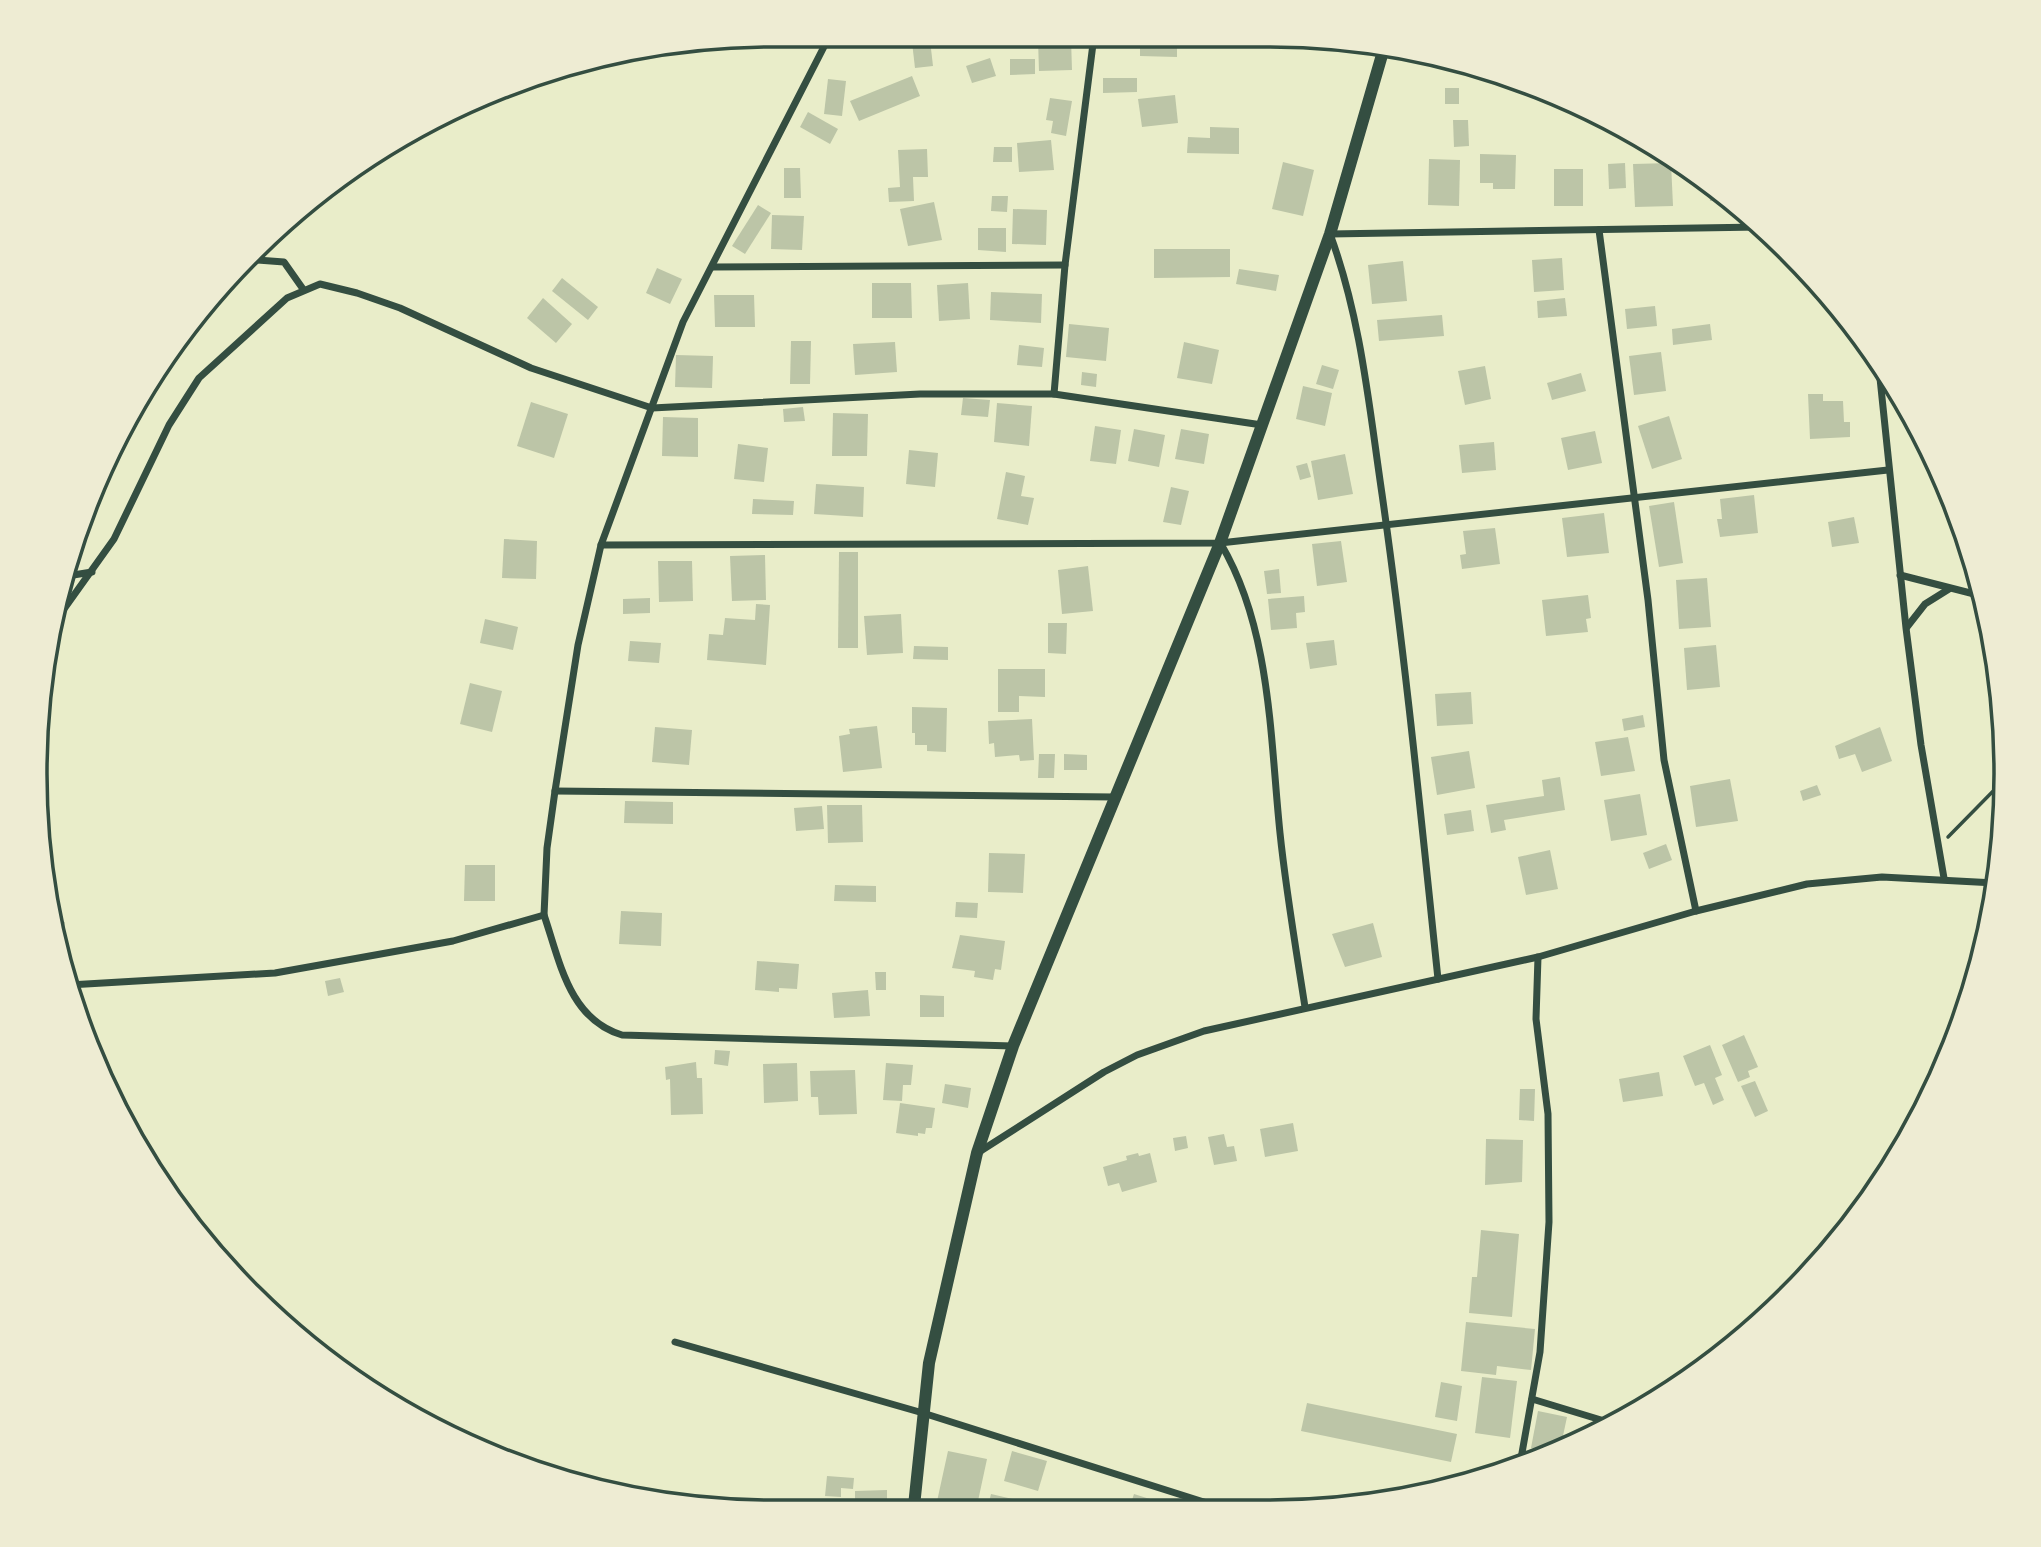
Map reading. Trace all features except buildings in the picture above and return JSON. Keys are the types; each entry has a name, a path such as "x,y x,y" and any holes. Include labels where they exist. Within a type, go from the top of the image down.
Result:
{"street":[{"path":"824,47 683,322 601,545 578,645 555,792 547,848 544,915 564,975 582,1012 595,1024 622,1035 1013,1046"},
{"path":"1054,394 1065,265 1093,47"},
{"path":"915,1500 923,1412 937,1321 977,1153 1013,1046 1220,543 1330,234 1382,56"},
{"path":"1330,234 1746,227"},
{"path":"1599,230 1648,600 1664,760 1696,911"},
{"path":"1330,234 1358,330 1386,525 1438,979"},
{"path":"260,260 285,262 303,289"},
{"path":"713,267 1065,265"},
{"path":"67,607 114,539 183,400 228,350 287,298 320,284 400,308 531,368 652,408 920,394 1054,394 1262,425"},
{"path":"1880,385 1921,745 1944,878"},
{"path":"601,545 1220,543 1888,470"},
{"path":"1220,543 1235,568 1253,622 1265,690 1280,835 1305,1007"},
{"path":"75,575 93,572"},
{"path":"1900,575 1971,594"},
{"path":"1906,628 1925,604 1950,589"},
{"path":"555,792 1116,797"},
{"path":"977,1153 1088,1082 1137,1055 1204,1031 1538,957 1696,911 1832,880 1944,878 1986,882"},
{"path":"79,984 275,973 453,941 544,915"},
{"path":"1522,1453 1543,1319 1549,1222 1548,1114 1536,1018 1538,957"},
{"path":"675,1342 923,1412 1198,1500"},
{"path":"1532,1399 1599,1419"}],"path":[{"path":"1939,845 1993,791"}]}
